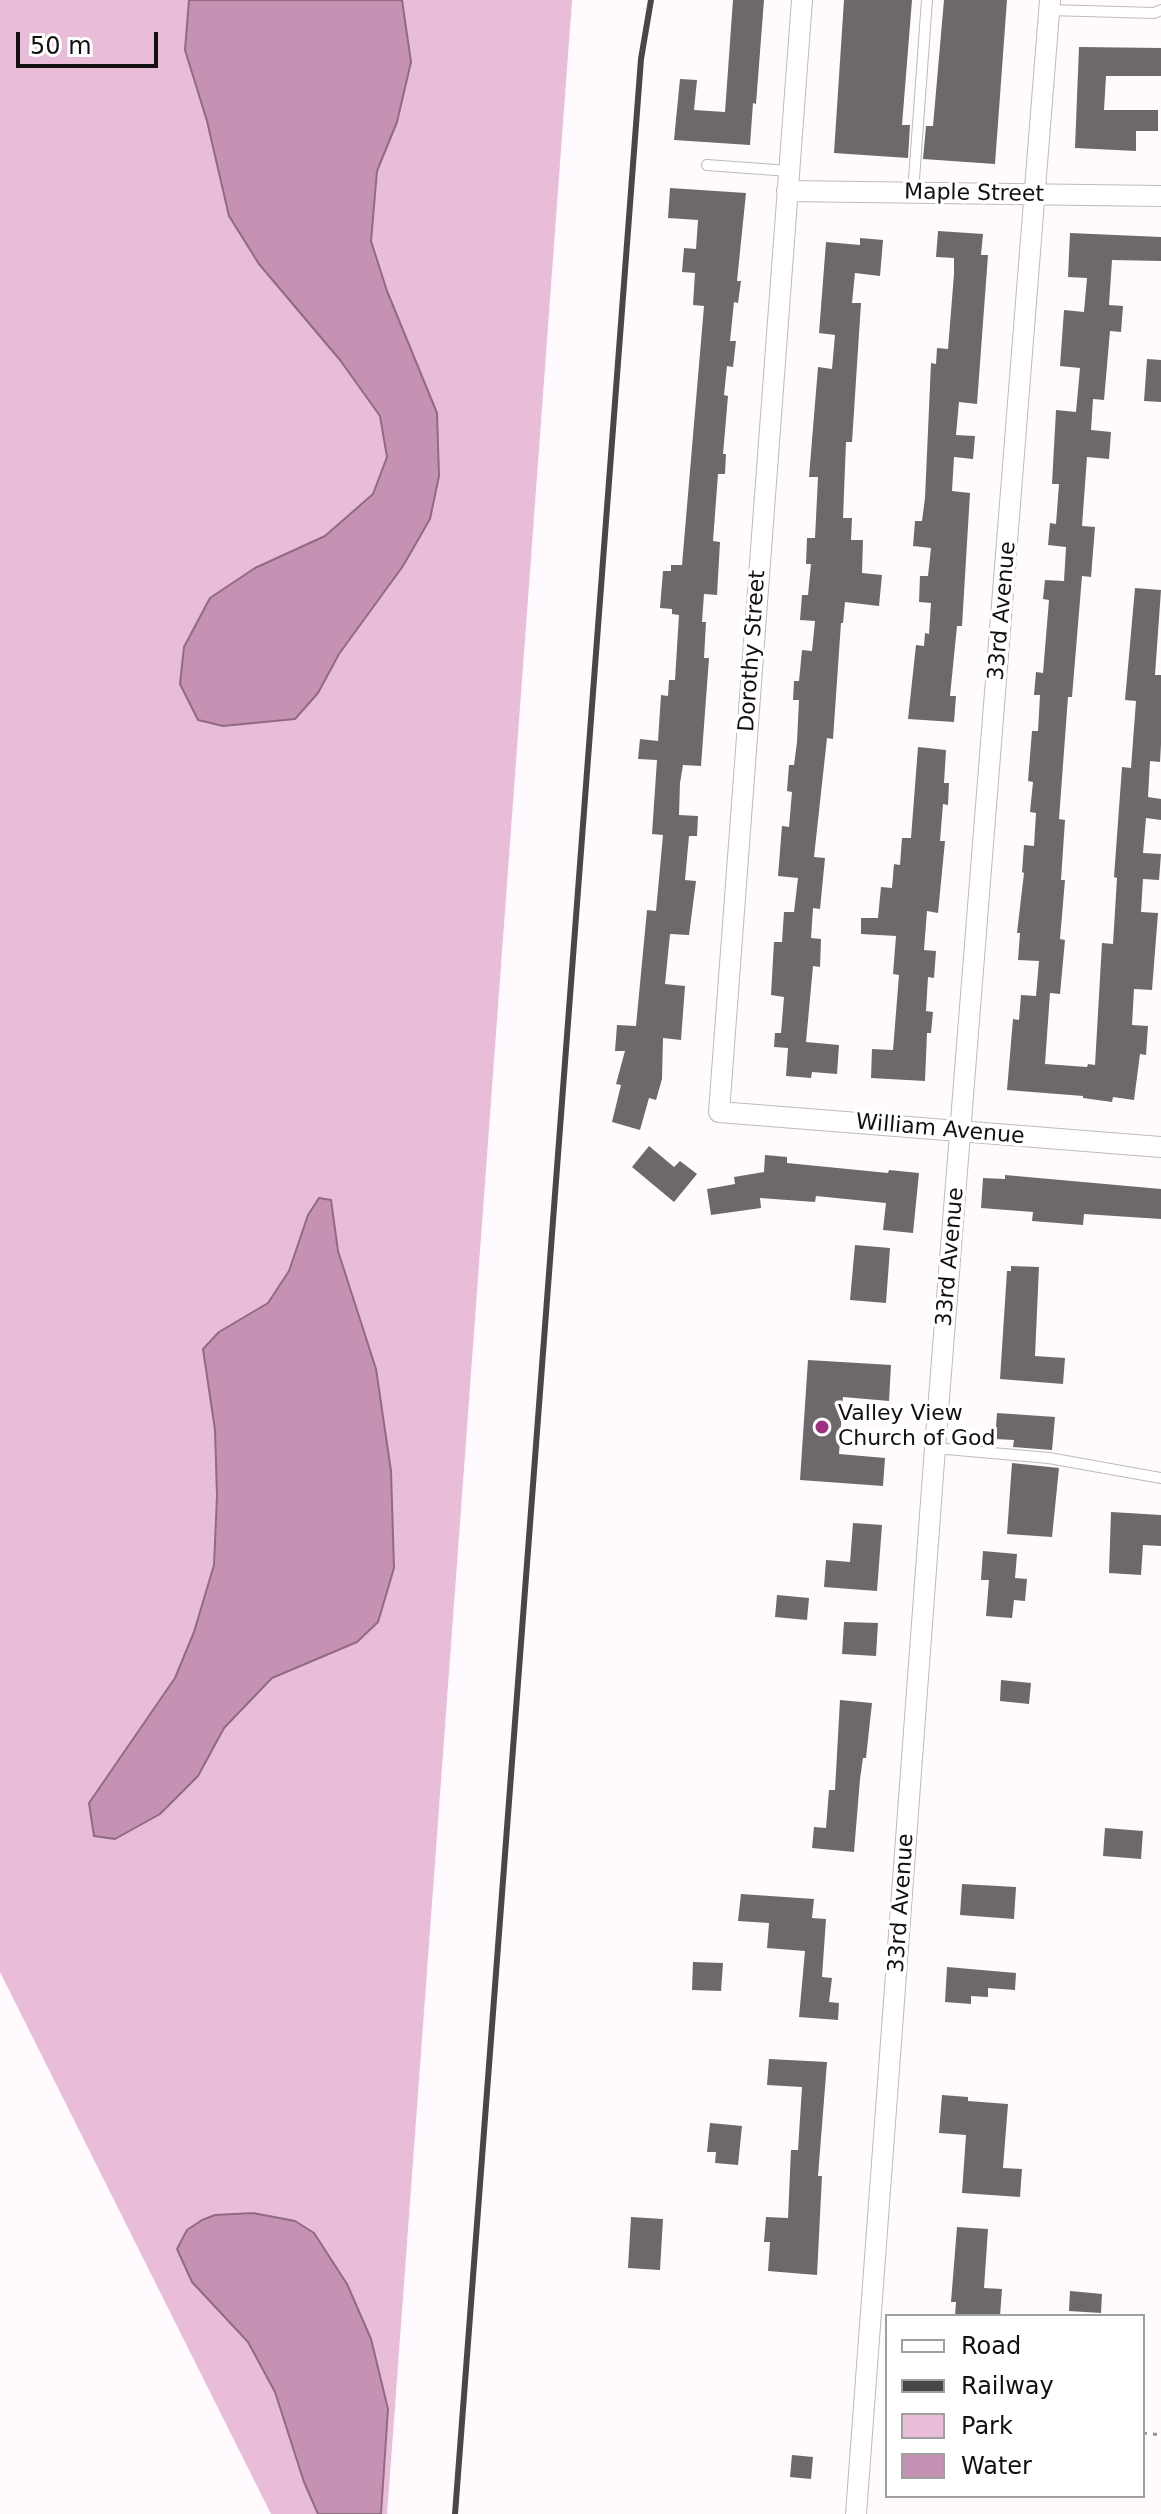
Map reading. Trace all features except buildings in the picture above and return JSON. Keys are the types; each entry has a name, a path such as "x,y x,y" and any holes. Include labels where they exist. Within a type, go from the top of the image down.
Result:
{"street":[{"name":"Dorothy Street","path":"719,1112 802,0"},
{"name":"33rd Avenue","path":"856,2514 935,1448 1049,5"},
{"name":"Maple Street","path":"788,181 913,193 1161,196"},
{"name":"William Avenue","path":"719,1112 1161,1147"}],"lane":[{"path":"913,193 927,0"},
{"path":"1049,5 1154,13 1161,10"},
{"path":"707,165 788,181"},
{"path":"935,1448 1049,1458 1161,1478"}],"green space":[{"path":"0,0 572,0 387,2514 271,2514 0,1972"}],"water":[{"path":"189,0 402,0 411,62 397,122 377,171 371,241 387,291 437,413 439,476 430,519 403,566 339,654 318,693 295,719 223,726 198,720 180,684 184,647 210,598 255,568 325,536 373,494 387,457 380,416 340,360 259,264 229,216 207,121 185,50"},
{"path":"319,1198 331,1200 338,1251 376,1369 391,1471 394,1568 378,1622 357,1642 272,1678 224,1728 198,1776 160,1814 115,1839 94,1836 89,1803 175,1678 194,1632 214,1565 217,1496 215,1430 203,1349 219,1332 268,1303 289,1271 308,1215"},
{"path":"253,2213 295,2221 314,2233 347,2284 371,2339 388,2409 381,2514 318,2514 304,2482 275,2392 248,2342 192,2282 177,2249 187,2230 202,2220 215,2215"}],"railway":[{"path":"455,2514 641,59 651,0"}],"place":[{"name":"Valley View Church of God","path":"822,1427"}]}
